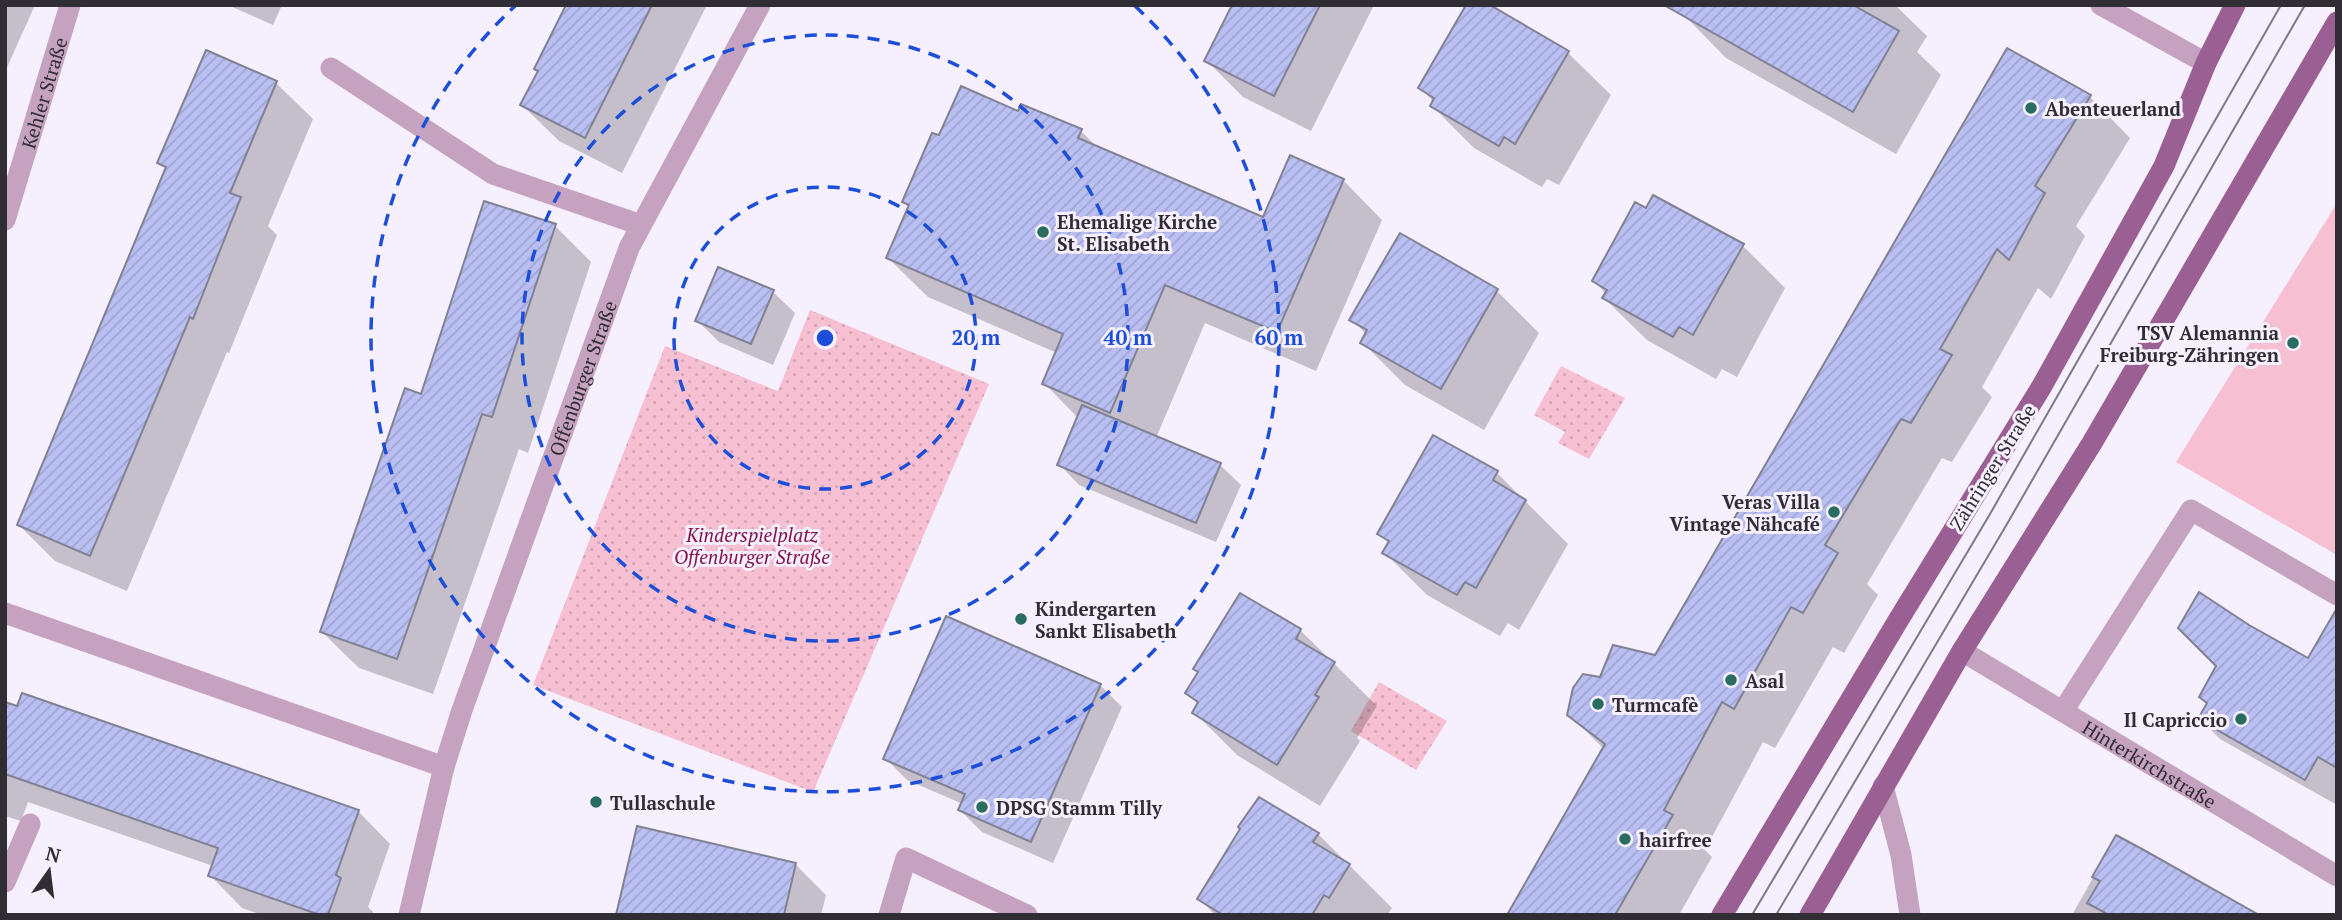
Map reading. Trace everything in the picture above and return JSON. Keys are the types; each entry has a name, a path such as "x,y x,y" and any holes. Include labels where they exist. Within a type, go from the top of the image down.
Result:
{"main road":[{"name":"Zähringer Straße","path":"1723,915 1899,619 2042,386 2164,166 2206,64 2235,5"},
{"path":"1810,915 1962,651 2092,443 2337,22"}],"street":[{"name":"Kehler Straße","path":"5,220 70,5"},
{"name":"Offenburger Straße","path":"409,915 444,767 461,710 624,261 760,5"},
{"path":"2102,5 2206,64"},
{"path":"331,68 493,174 641,225"},
{"path":"2063,711 2192,510 2337,595"},
{"path":"5,613 444,767"},
{"name":"Hinterkirchstraße","path":"1962,651 2337,876"},
{"path":"1883,786 1901,855 1910,915"},
{"path":"5,882 30,824"},
{"path":"889,915 906,858 1027,915"}],"green space":[{"name":"TSV Alemannia Freiburg-Zähringen","path":"2337,203 2337,555 2176,462"},
{"name":"Kinderspielplatz Offenburger Straße","path":"810,310 989,384 813,792 533,685 665,346 778,391"},
{"path":"1561,366 1625,398 1589,459 1558,443 1565,432 1534,415"},
{"path":"1379,682 1447,721 1416,770 1351,731"}],"building":[{"path":"566,5 652,5 585,138 520,105 538,71 534,69"},
{"path":"1232,5 1320,5 1274,96 1204,61"},
{"path":"1466,5 1490,5 1569,51 1515,144 1504,137 1499,146 1430,106 1434,98 1418,88"},
{"path":"1664,5 1853,5 1899,31 1853,112"},
{"path":"2007,48 2091,95 2035,186 2045,193 2009,260 1997,249 1940,349 1952,355 1911,423 1901,419 1825,545 1838,553 1803,613 1791,607 1734,709 1722,702 1664,810 1673,815 1615,915 1507,915 1605,744 1567,715 1573,688 1583,674 1600,677 1613,645 1655,655"},
{"path":"206,50 277,81 230,193 241,197 193,319 190,317 90,556 17,525 166,167 157,163"},
{"name":"Ehemalige Kirche St. Elisabeth","path":"961,86 1018,111 1021,104 1082,129 1078,138 1263,217 1290,155 1344,179 1277,332 1165,285 1110,413 1042,384 1063,334 886,258 909,205 902,202 932,133 939,135"},
{"path":"1653,195 1744,244 1693,335 1679,327 1673,337 1602,298 1607,290 1592,281 1635,202 1646,208"},
{"path":"484,201 556,224 492,417 482,414 397,659 320,632 405,388 421,394"},
{"path":"1400,233 1498,289 1441,389 1360,343 1367,330 1349,320"},
{"path":"718,267 774,290 751,344 695,321"},
{"path":"1082,405 1221,463 1196,523 1057,465"},
{"path":"1433,435 1498,471 1493,480 1526,500 1476,588 1465,582 1457,595 1382,553 1389,541 1377,534"},
{"path":"2199,592 2249,625 2308,658 2337,608 2337,768 2318,757 2305,780 2198,719 2207,703 2199,697 2216,666 2178,628"},
{"path":"1240,593 1301,629 1296,639 1335,662 1315,695 1319,697 1277,765 1192,713 1198,702 1185,693 1198,672 1193,669"},
{"path":"946,616 1101,684 1031,842 958,810 965,794 883,759"},
{"path":"22,693 359,810 336,875 341,878 328,915 320,915 208,876 218,848 5,774 5,702 17,706"},
{"path":"1259,797 1319,833 1313,842 1350,864 1329,898 1324,895 1312,915 1223,915 1197,899 1240,829 1238,827"},
{"path":"637,826 796,863 784,915 616,915"},
{"path":"2116,835 2259,915 2109,915 2087,903 2100,881 2092,877"}],"tram line":[{"path":"1752,915 1990,514 2281,5"},
{"path":"1776,915 2007,524 2305,5"}],"place":[{"name":"Abenteuerland","path":"2031,108"},
{"name":"Ehemalige Kirche St. Elisabeth","path":"1043,232"},
{"name":"TSV Alemannia Freiburg-Zähringen","path":"2293,343"},
{"name":"Veras Villa Vintage Nähcafé","path":"1834,512"},
{"name":"Kindergarten Sankt Elisabeth","path":"1021,619"},
{"name":"Asal","path":"1731,680"},
{"name":"Turmcafè","path":"1598,704"},
{"name":"Il Capriccio","path":"2241,719"},
{"name":"Tullaschule","path":"596,802"},
{"name":"DPSG Stamm Tilly","path":"982,807"},
{"name":"hairfree","path":"1625,839"}]}
